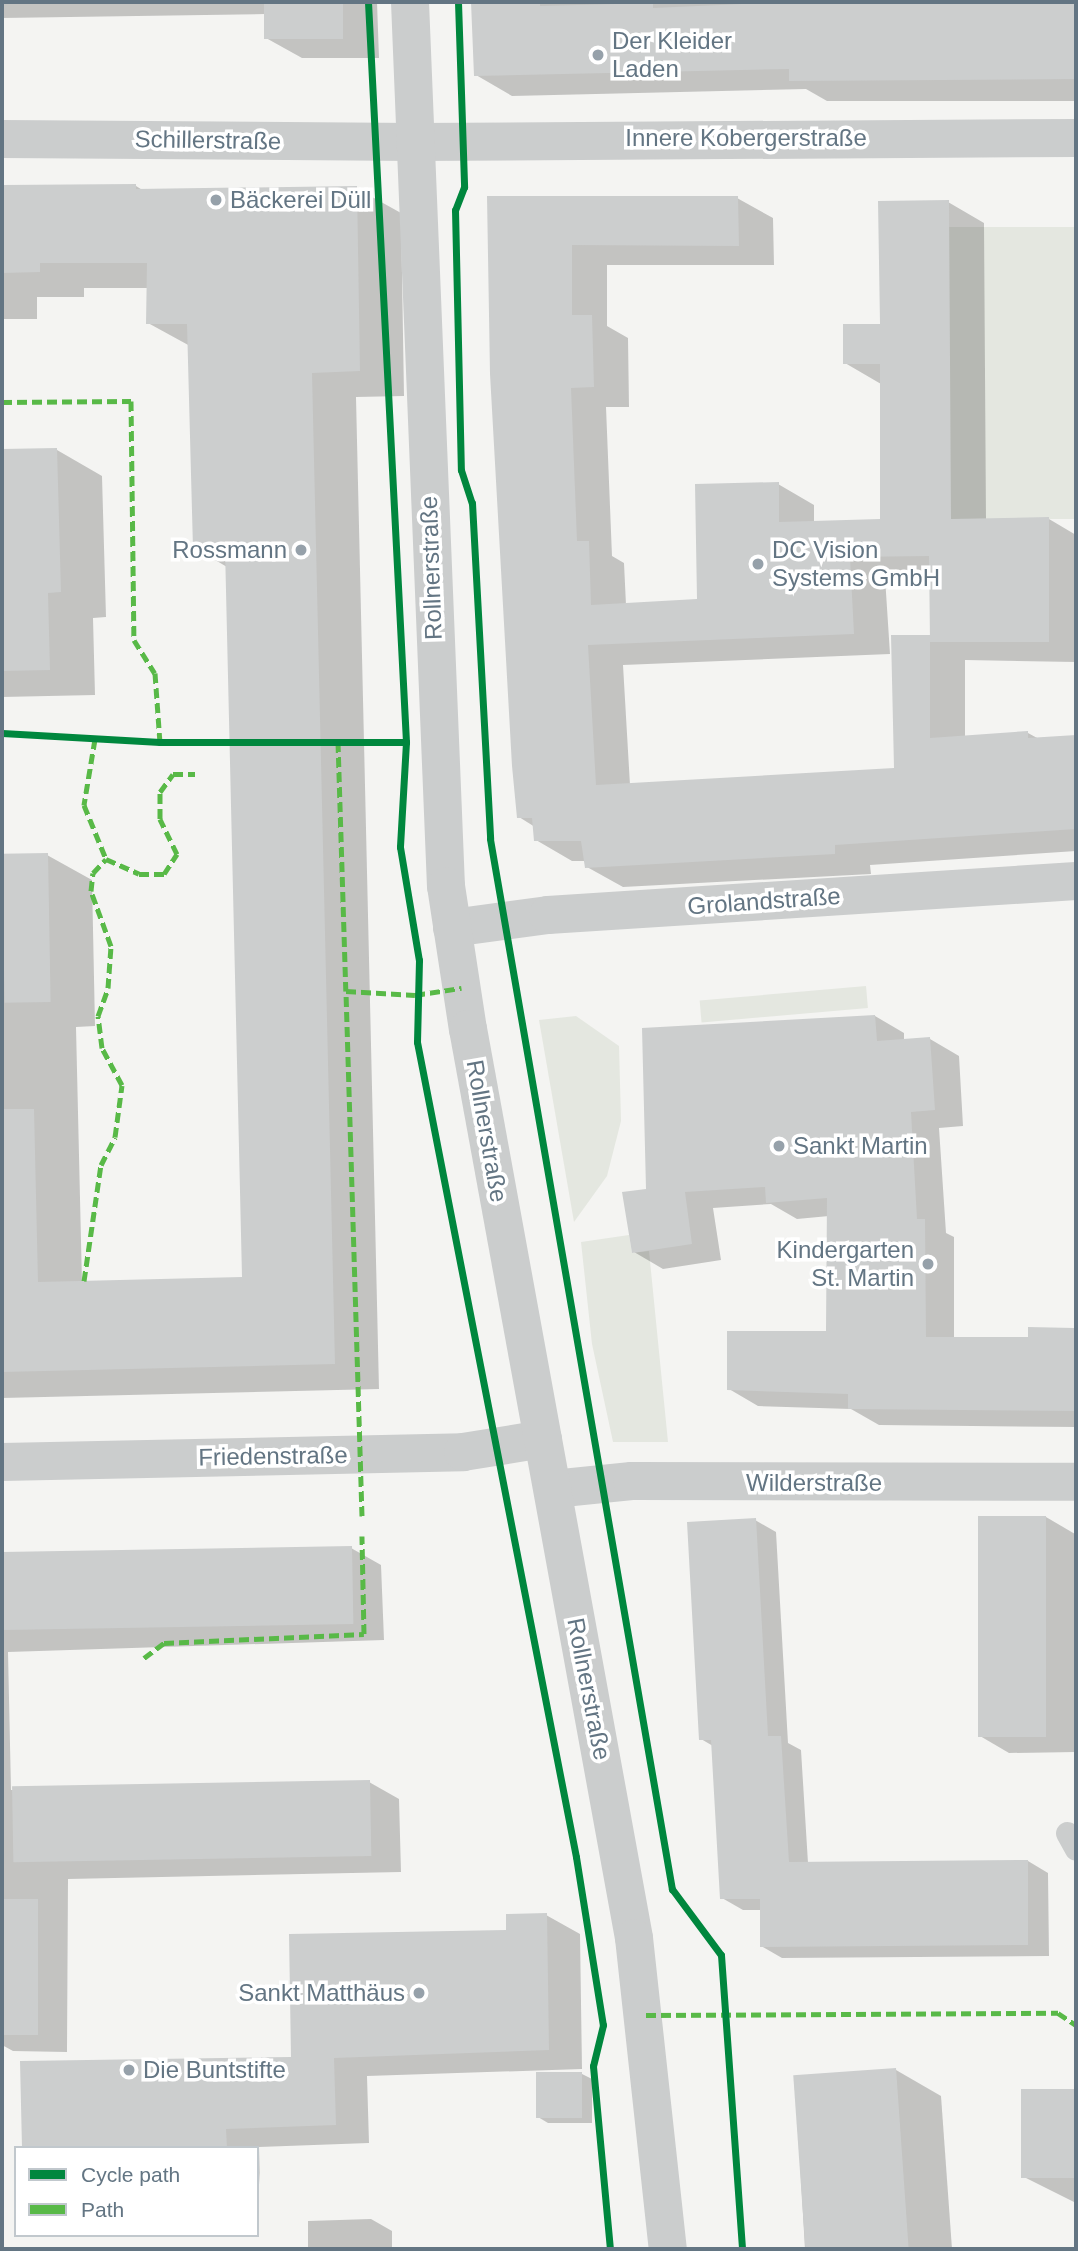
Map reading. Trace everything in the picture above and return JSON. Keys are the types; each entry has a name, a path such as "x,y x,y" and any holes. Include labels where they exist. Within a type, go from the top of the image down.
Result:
{"street":[{"name":"Rollnerstraße","path":"410,2 439,799 452,928 634,1938 668,2249"},
{"name":"Schillerstraße","path":"2,138 415,142"},
{"name":"Innere Kobergerstraße","path":"415,142 1076,138"},
{"name":"Grolandstraße","path":"452,928 548,915 1076,881"},
{"name":"Friedenstraße","path":"2,1462 463,1452 544,1439"},
{"name":"Wilderstraße","path":"553,1489 632,1481 1076,1482"}],"shaded area":[{"path":"949,227 1076,227 1076,519 949,519"},
{"path":"866,986 868,1008 702,1022 700,1001"},
{"path":"576,1016 619,1046 621,1121 607,1176 574,1222 539,1020"},
{"path":"629,1235 632,1253 649,1251 668,1442 613,1442 592,1344 581,1242"}],"building":[{"path":"264,2 343,2 343,39 264,39"},
{"path":"471,2 540,2 540,6 653,3 653,8 788,2 1076,2 1076,79 789,81 789,69 474,76"},
{"path":"136,184 136,189 357,186 360,371 312,373 335,1364 2,1372 2,1109 34,1109 38,1282 242,1277 225,548 193,549 187,324 146,324 147,263 40,263 40,272 2,273 2,185"},
{"path":"487,196 738,196 739,246 572,245 572,315 592,315 594,387 571,388 577,541 589,541 591,605 697,599 695,484 779,482 779,522 880,519 880,364 843,364 843,324 880,324 878,201 949,200 951,519 1049,517 1049,642 930,642 930,738 1028,731 1028,738 1076,735 1076,829 835,845 835,854 585,868 581,841 534,841 532,818 517,818 512,766 490,374","holes":["929,556 930,635 891,635 894,768 596,785 588,645 854,634 850,557"]},
{"path":"57,448 61,592 48,593 50,670 2,671 2,449"},
{"path":"48,853 51,1002 5,1003 2,854"},
{"path":"875,1015 877,1041 930,1037 935,1110 911,1112 917,1219 925,1219 926,1337 1028,1337 1028,1327 1074,1328 1076,1411 848,1409 848,1394 727,1390 727,1331 826,1331 827,1198 766,1203 765,1187 685,1192 692,1244 632,1253 622,1192 646,1189 642,1028"},
{"path":"978,1516 1046,1516 1046,1737 978,1737"},
{"path":"756,1518 768,1736 781,1736 789,1862 1028,1860 1028,1945 760,1947 760,1899 720,1899 711,1740 699,1740 687,1522"},
{"path":"352,1546 353,1624 3,1630 2,1552"},
{"path":"370,1780 371,1856 13,1862 12,1786"},
{"path":"2,1899 38,1899 38,2035 2,2035"},
{"name":"Sankt Matthäus","path":"547,1913 549,2050 334,2058 336,2125 226,2129 227,2146 22,2146 20,2061 291,2057 289,1934 506,1930 506,1914"},
{"path":"896,2068 909,2249 805,2249 793,2075"},
{"path":"536,2072 582,2072 582,2118 536,2118"},
{"path":"1021,2089 1076,2089 1076,2178 1021,2178"}],"marked path":[{"path":"2,402 131,401 134,640 155,673 160,742"},
{"path":"95,739 84,805 106,859"},
{"path":"338,742 346,991"},
{"path":"84,1281 101,1165 115,1137 122,1085 102,1048 98,1016 108,988 111,946 91,891 93,873 106,859 139,874 164,874 177,854 160,819 160,792 173,774 195,774"},
{"path":"362,1516 346,991 415,995 461,988"},
{"path":"144,1658 164,1643 364,1634 362,1536"},
{"path":"646,2015 1058,2013 1076,2025"}],"cycle path":[{"path":"368,2 406,742 400,847 419,960 417,1042 576,1857 603,2025 593,2066 610,2249"},
{"path":"458,2 464,187 455,210 461,470 472,503 490,839 672,1889 721,1955 742,2249"},
{"path":"2,733 160,742 406,742"}],"place":[{"name":"Der Kleider Laden","path":"598,55"},
{"name":"Bäckerei Düll","path":"216,200"},
{"name":"Rossmann","path":"301,550"},
{"name":"DC Vision Systems GmbH","path":"758,564"},
{"name":"Sankt Martin","path":"779,1146"},
{"name":"Kindergarten St. Martin","path":"928,1264"},
{"name":"Sankt Matthäus","path":"419,1993"},
{"name":"Die Buntstifte","path":"129,2070"}]}
